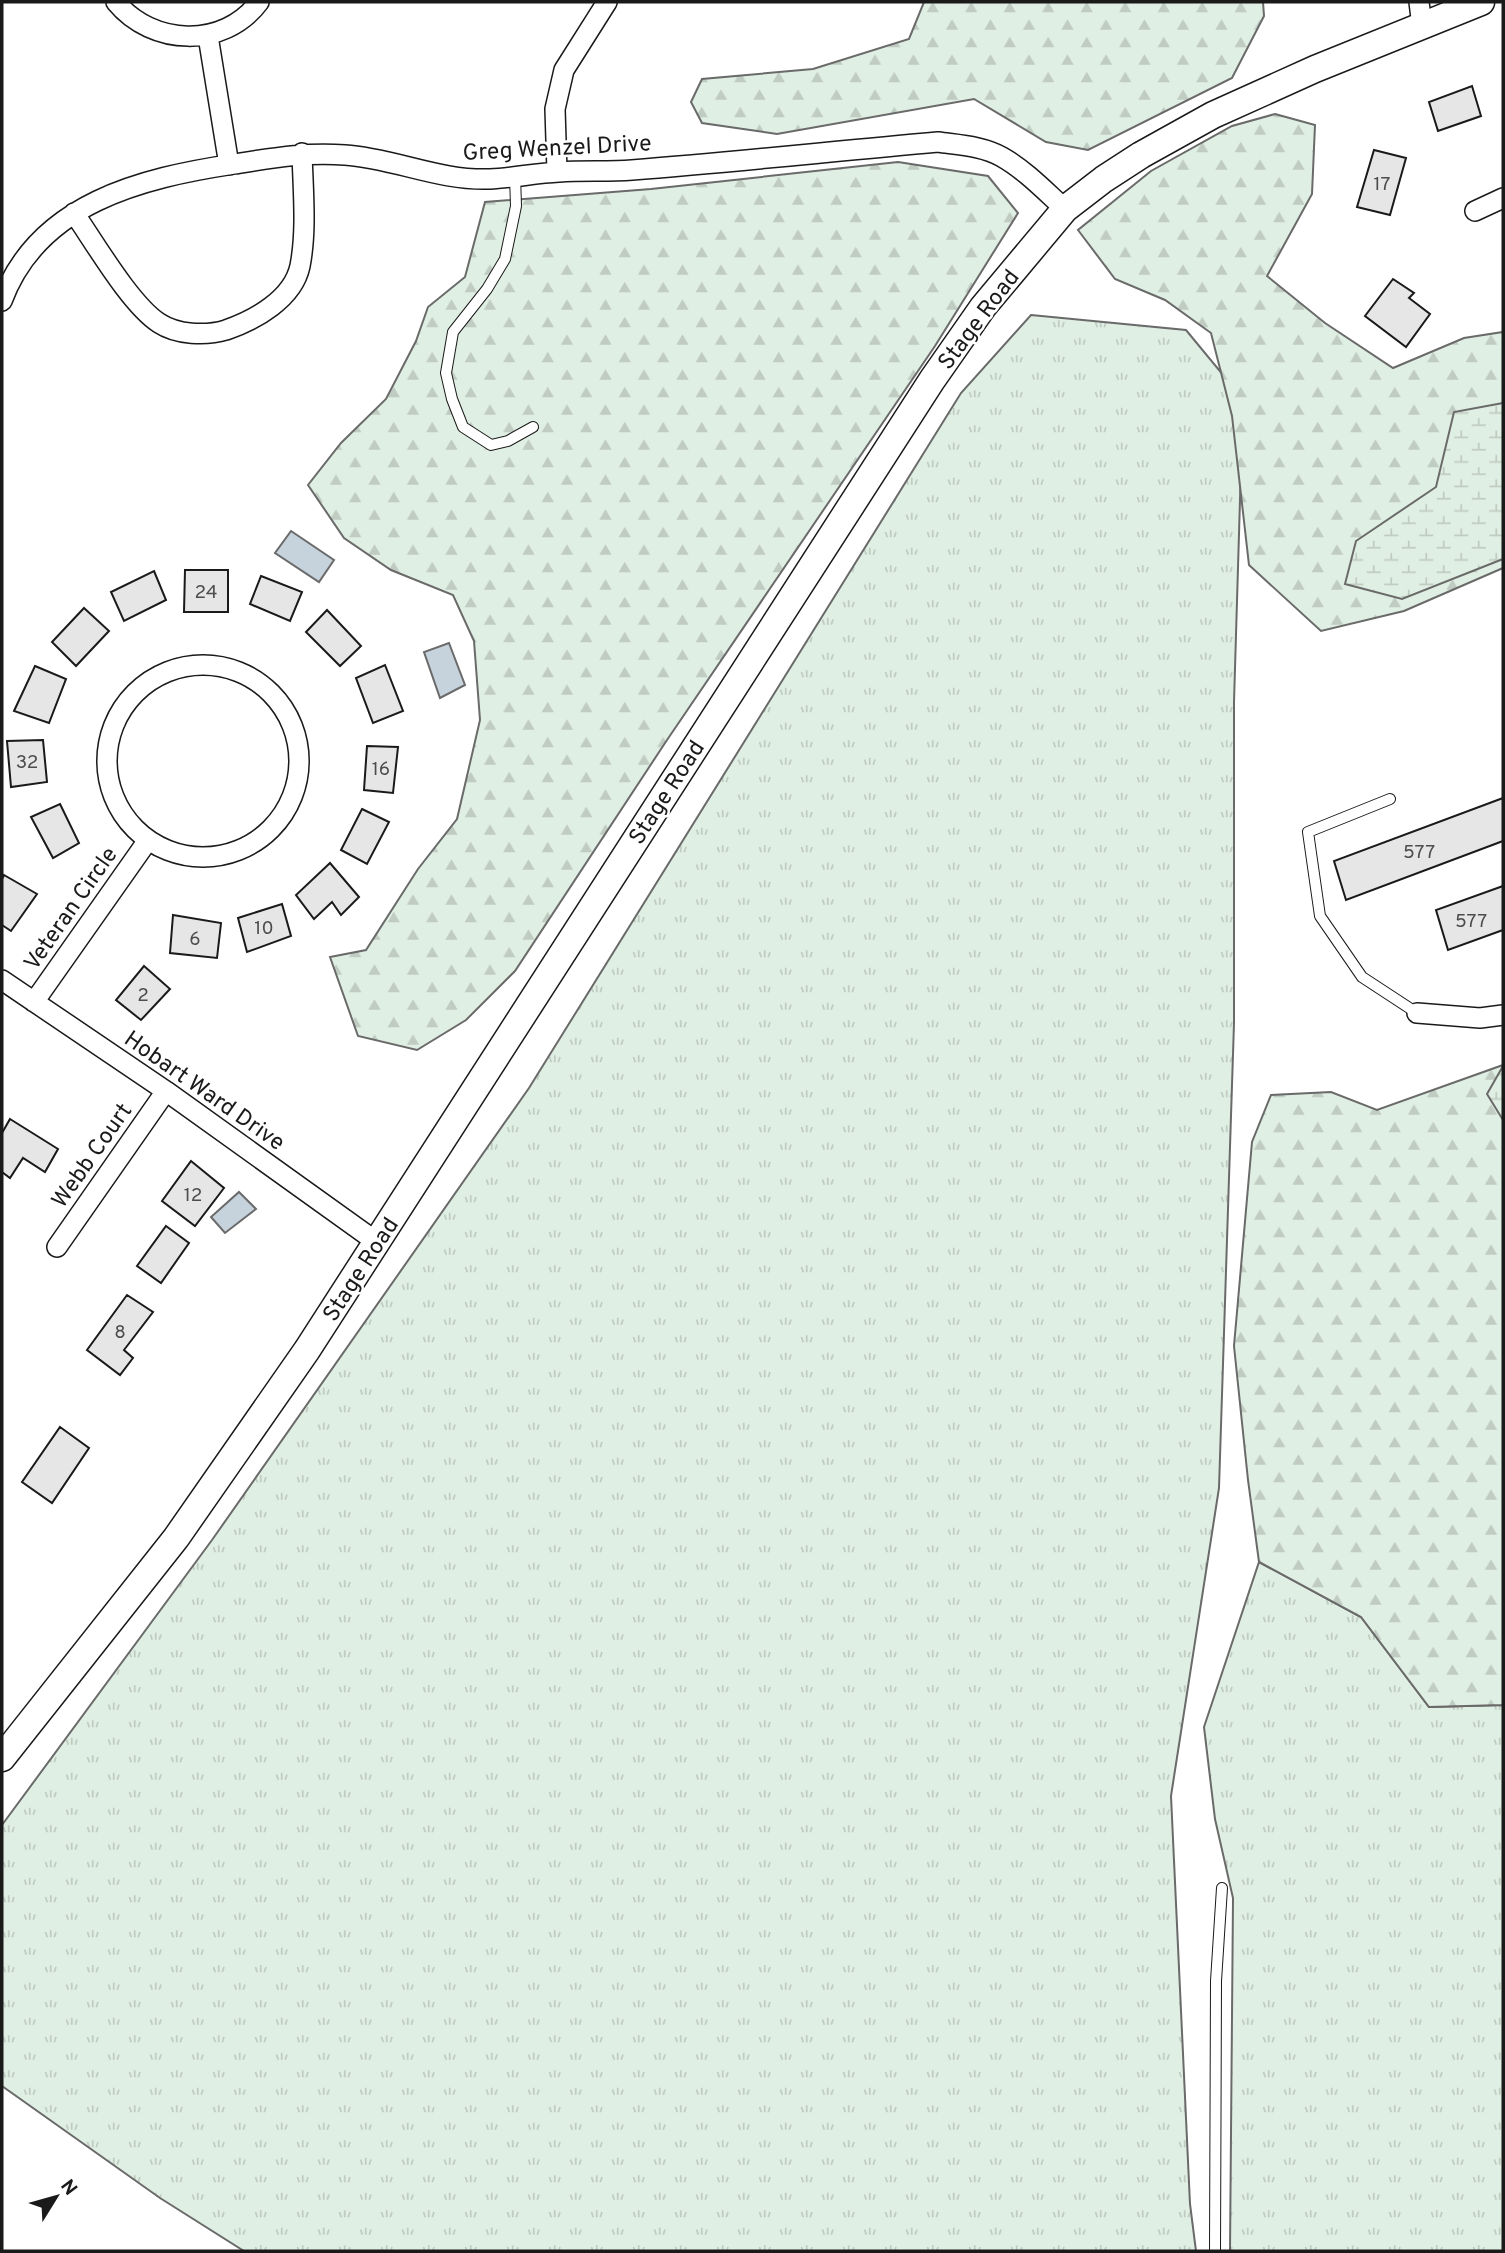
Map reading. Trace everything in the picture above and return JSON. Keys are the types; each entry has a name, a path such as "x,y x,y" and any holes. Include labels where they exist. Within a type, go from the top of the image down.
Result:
{"street":[{"path":"116,2 148,27 176,37 208,36 224,30 253,10 259,2"},
{"path":"557,172 555,109 564,70 607,2"},
{"name":"Stage Road","path":"2,1758 176,1538 307,1350 932,380 983,307 1065,209 1104,178 1213,115 1315,69 1421,14 1480,2"},
{"path":"208,36 229,165"},
{"name":"Greg Wenzel Drive","path":"2,301 18,266 36,244 74,213 95,201 132,186 199,169 302,153 348,155 448,176 489,179 557,172 629,170 938,142 972,146 1000,156 1030,177 1065,209"},
{"path":"74,213 141,307 160,325 188,334 219,332 248,323 285,296 300,268 303,223 302,153"},
{"path":"1475,211 1503,198"},
{"path":"191,662 224,665 244,673 265,687 287,712 297,737 299,770 292,796 283,813 268,830 231,853 206,859 186,858 162,852 146,842 125,813 113,788 108,768 111,728 122,710 138,690 162,674 191,662"},
{"name":"Veteran Circle","path":"34,1002 146,842"},
{"name":"Hobart Ward Drive","path":"2,980 166,1091 377,1243"},
{"path":"1417,1013 1480,1018 1503,1015"},
{"name":"Webb Court","path":"57,1247 166,1091"}],"lane":[{"path":"515,176 516,206 505,260 487,289 453,332 446,373 463,427 491,445 508,441 533,427"},
{"path":"1390,799 1308,832 1320,916 1362,977 1417,1013"},
{"path":"1215,2251 1216,1981 1222,1888"}],"green space":[{"path":"924,2 1263,2 1264,16 1232,78 1088,150 1046,142 974,99 777,134 702,123 691,102 702,79 813,69 909,39"},
{"path":"1275,114 1315,125 1312,194 1267,276 1325,323 1393,368 1464,338 1503,332 1503,568 1404,611 1321,631 1249,565 1232,416 1211,333 1165,300 1115,279 1078,230 1151,171 1232,126"},
{"path":"898,162 988,176 1018,213 935,346 667,740 515,971 466,1020 417,1050 358,1036 330,957 366,950 418,869 457,819 480,720 474,641 453,595 391,570 344,538 308,485 341,443 386,399 416,341 428,307 465,277 485,202 651,189"},
{"path":"1031,315 1186,330 1243,399 1234,702 1234,1023 1219,1488 1171,1796 1190,2204 1196,2251 244,2251 160,2198 2,2086 2,1825 212,1540 529,1088 961,393"},
{"path":"1503,403 1503,559 1402,599 1345,584 1356,541 1436,487 1454,412"},
{"path":"1503,1065 1503,1705 1429,1707 1361,1617 1259,1562 1234,1346 1252,1142 1271,1095 1331,1092 1377,1110"},
{"path":"1503,1066 1503,1120 1487,1094"},
{"path":"1259,1562 1361,1617 1429,1707 1503,1705 1503,2251 1230,2251 1233,1898 1215,1819 1204,1727"}],"shaded area":[{"path":"291,531 334,560 319,582 275,553"},
{"path":"449,643 465,685 440,698 424,652"},
{"path":"239,1192 256,1209 225,1233 211,1217"}],"building":[{"path":"1472,86 1481,116 1438,131 1429,102"},
{"path":"1374,150 1406,158 1390,215 1357,207"},
{"path":"1393,279 1414,293 1409,298 1430,314 1406,347 1365,316"},
{"path":"185,570 228,570 228,612 184,612"},
{"path":"154,571 166,600 124,621 111,592"},
{"path":"261,576 302,592 290,621 250,604"},
{"path":"84,608 109,631 76,666 52,642"},
{"path":"327,610 361,646 340,666 306,632"},
{"path":"385,665 403,711 373,723 356,678"},
{"path":"35,666 66,679 49,723 14,711"},
{"path":"43,740 47,782 11,787 7,741"},
{"path":"367,746 398,747 393,793 364,790"},
{"path":"1503,798 1503,841 1346,900 1334,861"},
{"path":"60,804 79,843 53,858 31,817"},
{"path":"362,809 389,822 367,864 341,850"},
{"path":"330,863 359,897 341,915 332,902 314,919 296,895"},
{"path":"4,875 37,894 11,931 2,925"},
{"path":"1503,886 1503,930 1448,950 1436,910"},
{"path":"282,904 291,936 247,952 238,918"},
{"path":"173,915 221,923 217,958 170,953"},
{"path":"144,966 170,989 141,1020 116,1000"},
{"path":"10,1119 58,1149 45,1172 23,1158 10,1178 2,1172 2,1133"},
{"path":"191,1161 224,1188 195,1226 162,1201"},
{"path":"166,1226 189,1243 161,1283 137,1266"},
{"path":"127,1295 153,1312 124,1350 133,1358 120,1375 87,1350"},
{"path":"60,1427 89,1448 52,1503 22,1482"}]}
